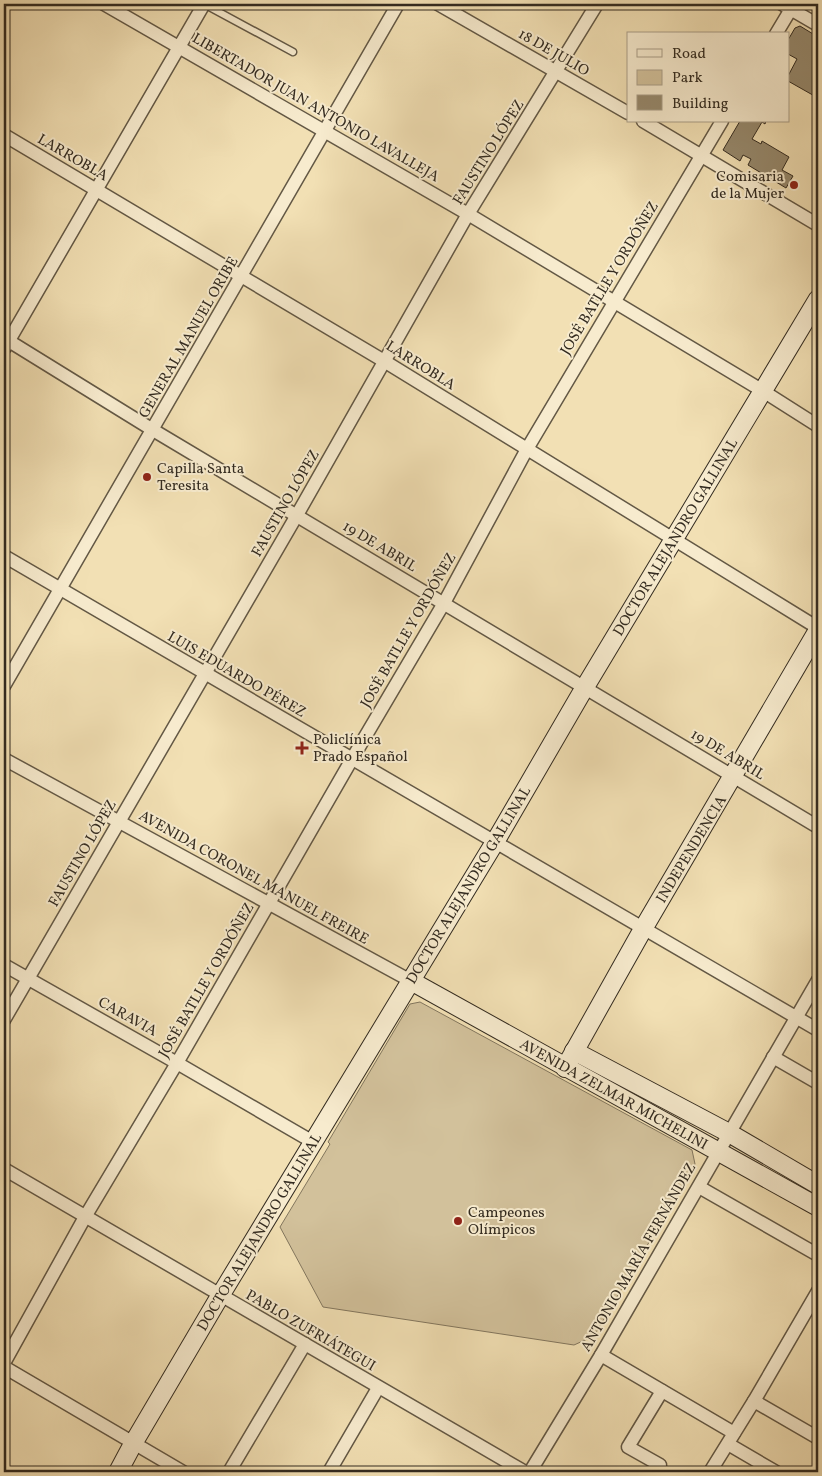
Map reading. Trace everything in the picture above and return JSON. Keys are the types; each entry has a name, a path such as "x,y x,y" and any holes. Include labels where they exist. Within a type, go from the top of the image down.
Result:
{"street":[{"name":"LIBERTADOR JUAN ANTONIO LAVALLEJA","path":"104,4 468,214 818,426"},
{"path":"5,343 204,4"},
{"name":"GENERAL MANUEL ORIBE","path":"4,686 398,4"},
{"name":"18 DE JULIO","path":"438,4 627,112"},
{"name":"FAUSTINO LÓPEZ","path":"4,1020 297,516 468,214 597,4"},
{"path":"777,32 789,5 818,25"},
{"path":"645,122 818,225"},
{"name":"JOSÉ BATLLE Y ORDÓÑEZ","path":"4,1365 85,1217 177,1063 444,603 527,449 721,122"},
{"name":"LARROBLA","path":"4,135 384,361 818,629"},
{"name":"DOCTOR ALEJANDRO GALLINAL","path":"118,1472 220,1296 495,842 585,687 818,299"},
{"name":"19 DE ABRIL","path":"5,343 818,827"},
{"name":"LUIS EDUARDO PÉREZ","path":"4,556 204,675 818,1030"},
{"name":"INDEPENDENCIA","path":"565,1068 643,928 734,776 818,629"},
{"name":"AVENIDA CORONEL MANUEL FREIRE","path":"4,758 410,981"},
{"name":"CARAVIA","path":"4,965 313,1142"},
{"name":"ANTONIO MARÍA FERNÁNDEZ","path":"530,1472 601,1355 818,980"},
{"name":"AVENIDA ZELMAR MICHELINI","path":"410,981 818,1207"},
{"path":"574,1051 729,1133 818,1185"},
{"path":"773,1057 818,1083"},
{"name":"PABLO ZUFRIÁTEGUI","path":"4,1169 525,1472"},
{"path":"699,1187 818,1255"},
{"path":"710,1472 818,1291"},
{"path":"229,1472 305,1344"},
{"path":"601,1355 662,1391 776,1472"},
{"path":"4,1365 183,1472"},
{"path":"329,1472 378,1388"},
{"path":"660,1465 628,1447 662,1391"},
{"path":"754,1401 818,1438"}],"lane":[{"path":"204,4 293,52"}],"green space":[{"path":"420,1002 692,1150 695,1164 594,1336 574,1345 323,1307 280,1227 410,1004"}],"building":[{"path":"800,26 818,37 818,98 790,82 790,72 797,59 790,55 790,37 795,28"},
{"path":"739,122 762,122 752,139 761,144 762,141 789,157 782,170 793,176 786,188 748,165 751,159 743,155 740,161 723,150"}],"place":[{"name":"Comisaria de la Mujer","path":"794,185"},
{"name":"Capilla Santa Teresita","path":"147,477"},
{"name":"Policlínica Prado Español","path":"302,748"},
{"name":"Campeones Olímpicos","path":"458,1221"}]}
